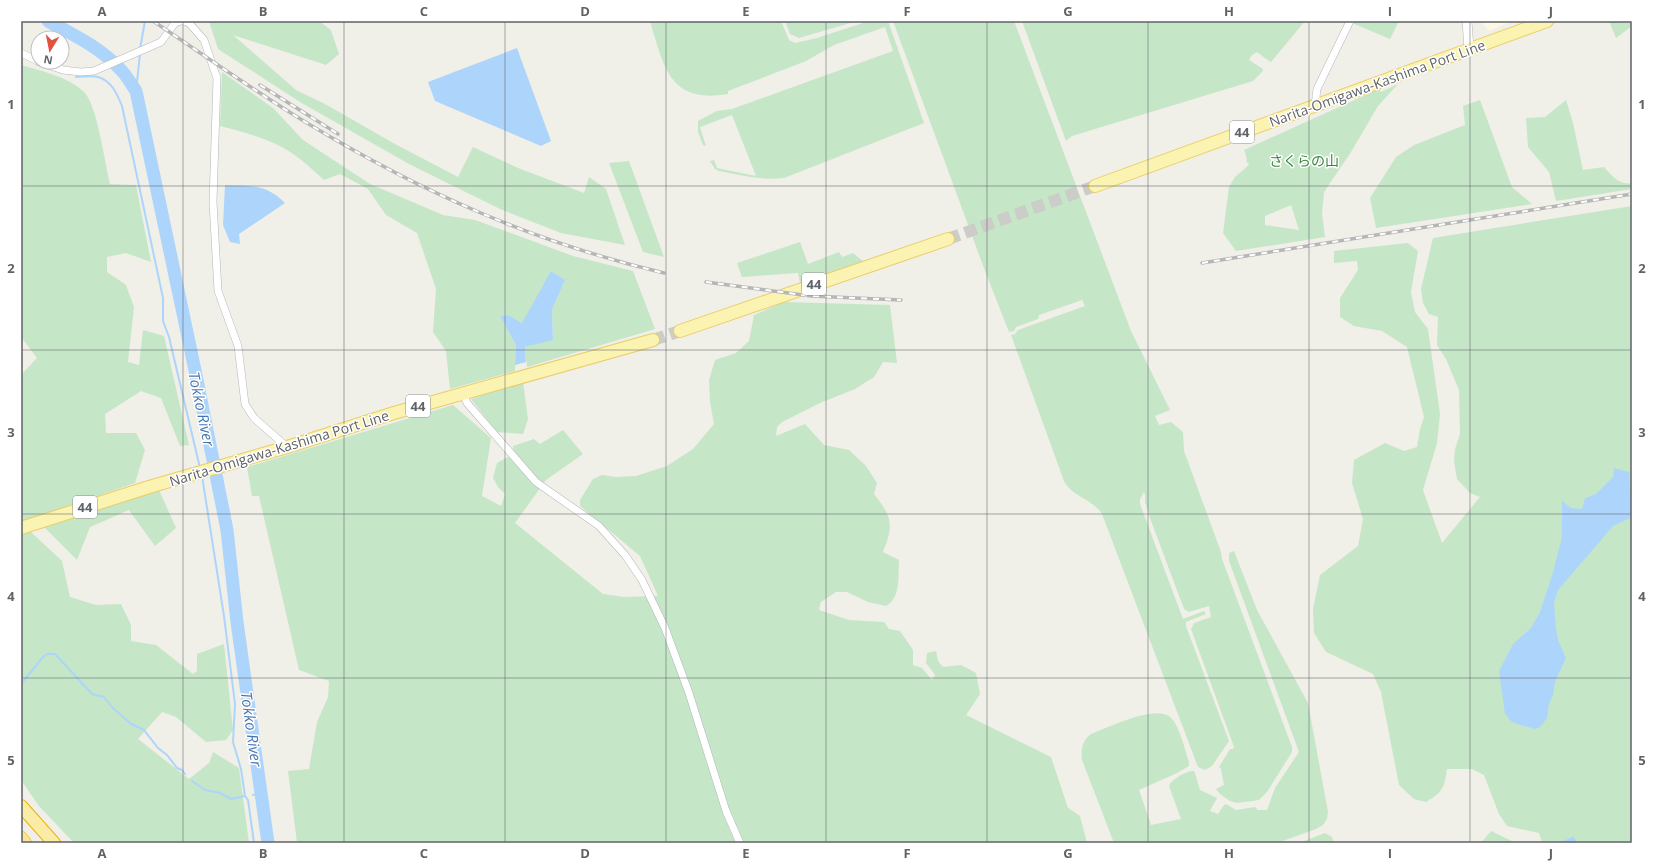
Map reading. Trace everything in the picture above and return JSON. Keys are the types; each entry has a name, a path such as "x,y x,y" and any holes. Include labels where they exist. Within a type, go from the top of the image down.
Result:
{"highway":[{"path":"21,806 54,843"},
{"path":"21,838 25,843"}],"main road":[{"name":"Narita-Omigawa-Kashima Port Line","path":"1095,186 1546,21"},
{"name":"44","path":"680,331 948,239"},
{"name":"Narita-Omigawa-Kashima Port Line","path":"21,528 149,487 287,447 463,393 653,340"}],"street":[{"path":"63,70 81,72 94,71 102,68 161,42 175,23 182,21 189,23 204,40 217,78 213,202 218,291 238,346 245,404 254,418 287,447"},
{"path":"1315,105 1317,89 1350,21"},
{"path":"1467,21 1469,49"},
{"path":"21,53 30,58"},
{"path":"463,393 467,403 536,482 599,526 626,556 642,580 665,628 689,693 726,811 740,843"}],"shaded area":[{"path":"1479,21 1511,21 1490,31"}],"green space":[{"path":"209,21 319,21 331,30 339,54 326,65 233,35 296,90 325,104 395,144 458,177 473,147 518,168 584,193 589,177 606,189 625,245 561,233 500,209 409,164 300,102 218,49"},
{"path":"650,21 781,21 789,40 795,43 817,38 869,21 888,21 924,123 784,178 760,178 719,171 715,169 710,161 714,160 717,168 756,176 732,115 700,127 706,146 703,145 698,132 698,121 717,111 732,109 893,51 885,27 834,45 806,61 728,91 728,94 708,96 693,93 681,87 672,78 665,67"},
{"path":"785,21 857,21 799,38 790,34"},
{"path":"893,21 1014,21 1131,331 1170,410 1155,416 1159,425 1171,422 1183,432 1184,451 1221,552 1222,559 1292,747 1292,752 1267,792 1259,800 1237,803 1230,801 1216,789 1224,785 1221,769 1219,767 1230,749 1233,749 1234,747 1191,629 1194,623 1211,617 1209,606 1189,612 1184,609 1150,518 1145,502 1144,492 1140,499 1140,504 1183,619 1204,611 1206,614 1186,622 1186,626 1229,741 1212,766 1205,770 1198,767 1102,514 1093,505 1072,491 1064,481 1011,335 1015,334 1018,330 1085,306 1082,300 1039,315 1038,319 1016,327 1014,331 1009,332"},
{"path":"1022,21 1305,21 1271,62 1257,52 1251,56 1249,60 1263,69 1253,81 1072,136 1066,141"},
{"path":"1353,21 1399,21 1390,39 1352,23"},
{"path":"1609,21 1632,21 1632,26 1616,38"},
{"path":"21,65 30,68 30,70 38,70 69,81 83,91 88,97 96,120 110,184 136,185 151,262 126,253 107,257 107,272 126,285 134,307 128,362 139,365 143,330 164,336 189,445 180,446 161,398 141,391 105,414 106,433 136,433 145,450 135,483 21,523 21,375 37,358 21,337"},
{"path":"222,72 273,108 303,140 370,184 443,215 475,220 573,256 633,271 655,329 527,367 525,347 553,339 552,310 565,280 522,323 508,315 500,316 516,345 515,371 450,389 446,351 433,332 436,289 417,233 386,215 368,189 340,174 324,180 300,159 282,147 252,135 220,126"},
{"name":"さくらの山","path":"1398,84 1378,106 1351,152 1324,192 1322,214 1325,237 1236,251 1223,233 1229,187 1235,177 1249,165 1246,160 1244,150 1379,89 1381,92","holes":["1291,205 1299,230 1265,225 1265,216"]},
{"path":"1480,100 1512,187 1532,204 1376,228 1370,198 1396,157 1414,145 1465,125 1463,106"},
{"path":"1566,100 1573,123 1583,170 1604,167 1620,181 1628,184 1632,183 1632,189 1556,201 1549,172 1528,147 1526,118 1545,117"},
{"path":"629,161 664,257 643,252 609,163"},
{"path":"1632,206 1632,843 1539,843 1542,842 1539,833 1507,826 1499,814 1484,775 1472,769 1447,769 1442,789 1426,802 1414,799 1399,785 1381,692 1373,674 1326,652 1314,633 1313,609 1320,575 1358,546 1363,519 1352,483 1354,460 1385,443 1404,451 1417,447 1424,417 1407,347 1382,331 1354,326 1340,317 1340,298 1358,270 1357,261 1334,263 1334,251 1408,243 1418,251 1411,292 1415,312 1428,329 1440,414 1437,443 1423,490 1442,543 1480,497 1470,493 1457,479 1454,461 1455,449 1460,434 1459,390 1446,359 1437,345 1438,317 1429,314 1423,303 1421,289 1433,238"},
{"path":"800,242 808,264 839,252 842,257 853,253 864,262 800,283 798,273 742,277 737,263"},
{"path":"784,302 890,305 897,363 883,362 874,377 855,389 820,403 782,422 777,427 776,436 805,424 824,445 849,450 866,466 877,483 874,494 888,515 890,527 883,552 899,560 898,586 894,598 886,606 868,602 847,592 836,592 821,602 819,610 849,620 884,622 889,629 900,631 913,650 913,665 922,668 932,680 935,675 926,663 927,653 936,651 938,661 943,667 961,665 976,673 980,694 966,715 1051,757 1068,808 1080,816 1087,843 297,843 288,771 309,769 317,722 328,697 329,681 299,670 259,496 252,496 247,467 453,405 491,438 482,496 501,506 505,494 498,487 493,478 497,463 514,454 513,446 534,439 540,444 563,430 583,454 546,480 515,523 603,594 624,597 658,596 640,556 580,506 580,500 593,479 602,475 616,477 636,476 667,466 693,449 714,424 710,402 709,380 715,360 736,353 749,341 754,315"},
{"path":"523,382 528,419 523,434 497,432 471,399"},
{"path":"159,490 176,528 155,546 129,510 90,527 77,560 43,526"},
{"path":"31,532 62,561 70,597 96,605 121,604 131,625 131,641 156,645 193,674 197,671 197,654 224,644 233,730 226,740 206,742 176,717 162,712 138,739 189,779 209,763 213,752 239,768 249,843 74,843 39,806 21,780 21,535"},
{"path":"1234,551 1257,610 1308,703 1328,812 1327,819 1323,825 1316,829 1277,843 1114,843 1082,760 1083,746 1086,739 1091,734 1131,718 1154,713 1163,714 1173,720 1181,738 1189,766 1139,790 1151,825 1181,819 1169,786 1176,778 1191,771 1194,771 1195,773 1200,790 1217,798 1210,811 1218,814 1226,804 1236,810 1255,807 1258,810 1267,810 1275,788 1299,752 1229,561 1229,553"},
{"path":"1491,831 1516,843 1481,843"},
{"path":"1325,833 1332,837 1334,843 1299,843"}],"water":[{"path":"517,48 551,141 541,146 435,101 428,82"},
{"path":"225,185 250,186 265,189 285,203 239,234 240,244 230,242 223,225"},
{"path":"551,271 565,280 552,310 553,340 525,347 526,362 515,365 516,345 500,316 508,315 522,323"},
{"path":"1614,468 1629,472 1632,517 1613,526 1558,590 1554,603 1556,628 1558,640 1566,658 1555,682 1547,718 1540,727 1535,729 1514,723 1505,714 1499,671 1513,644 1531,628 1540,612 1553,572 1562,537 1562,501 1571,508 1582,509 1585,498 1596,494 1613,477"},
{"path":"1574,837 1577,843 1559,843"}],"waterway":[{"name":"Tokko River","path":"48,21 87,42 105,55 123,72 136,91 227,530 237,622 268,843"},
{"path":"140,49 145,21"},
{"path":"136,91 140,54"},
{"path":"76,77 93,76 103,79 113,88 122,106 163,298 163,321 169,337 200,468"},
{"path":"202,476 224,616 235,704 233,742 241,769 245,796 248,800 254,843"},
{"path":"21,684 43,657 47,654 55,654 92,694 104,697 112,707 131,724 144,730 158,748 167,755 177,768 182,770 185,774"},
{"path":"192,781 205,790 220,793 231,799 245,796"},
{"path":"253,795 261,793"}],"tunnel":[{"path":"948,239 1095,186"},
{"path":"653,340 680,331"}],"railway":[{"path":"153,21 287,111 350,148 436,193 524,230 569,246 664,273"},
{"path":"260,85 338,134"},
{"path":"1202,263 1632,194"},
{"path":"706,282 811,296 901,300"}]}
